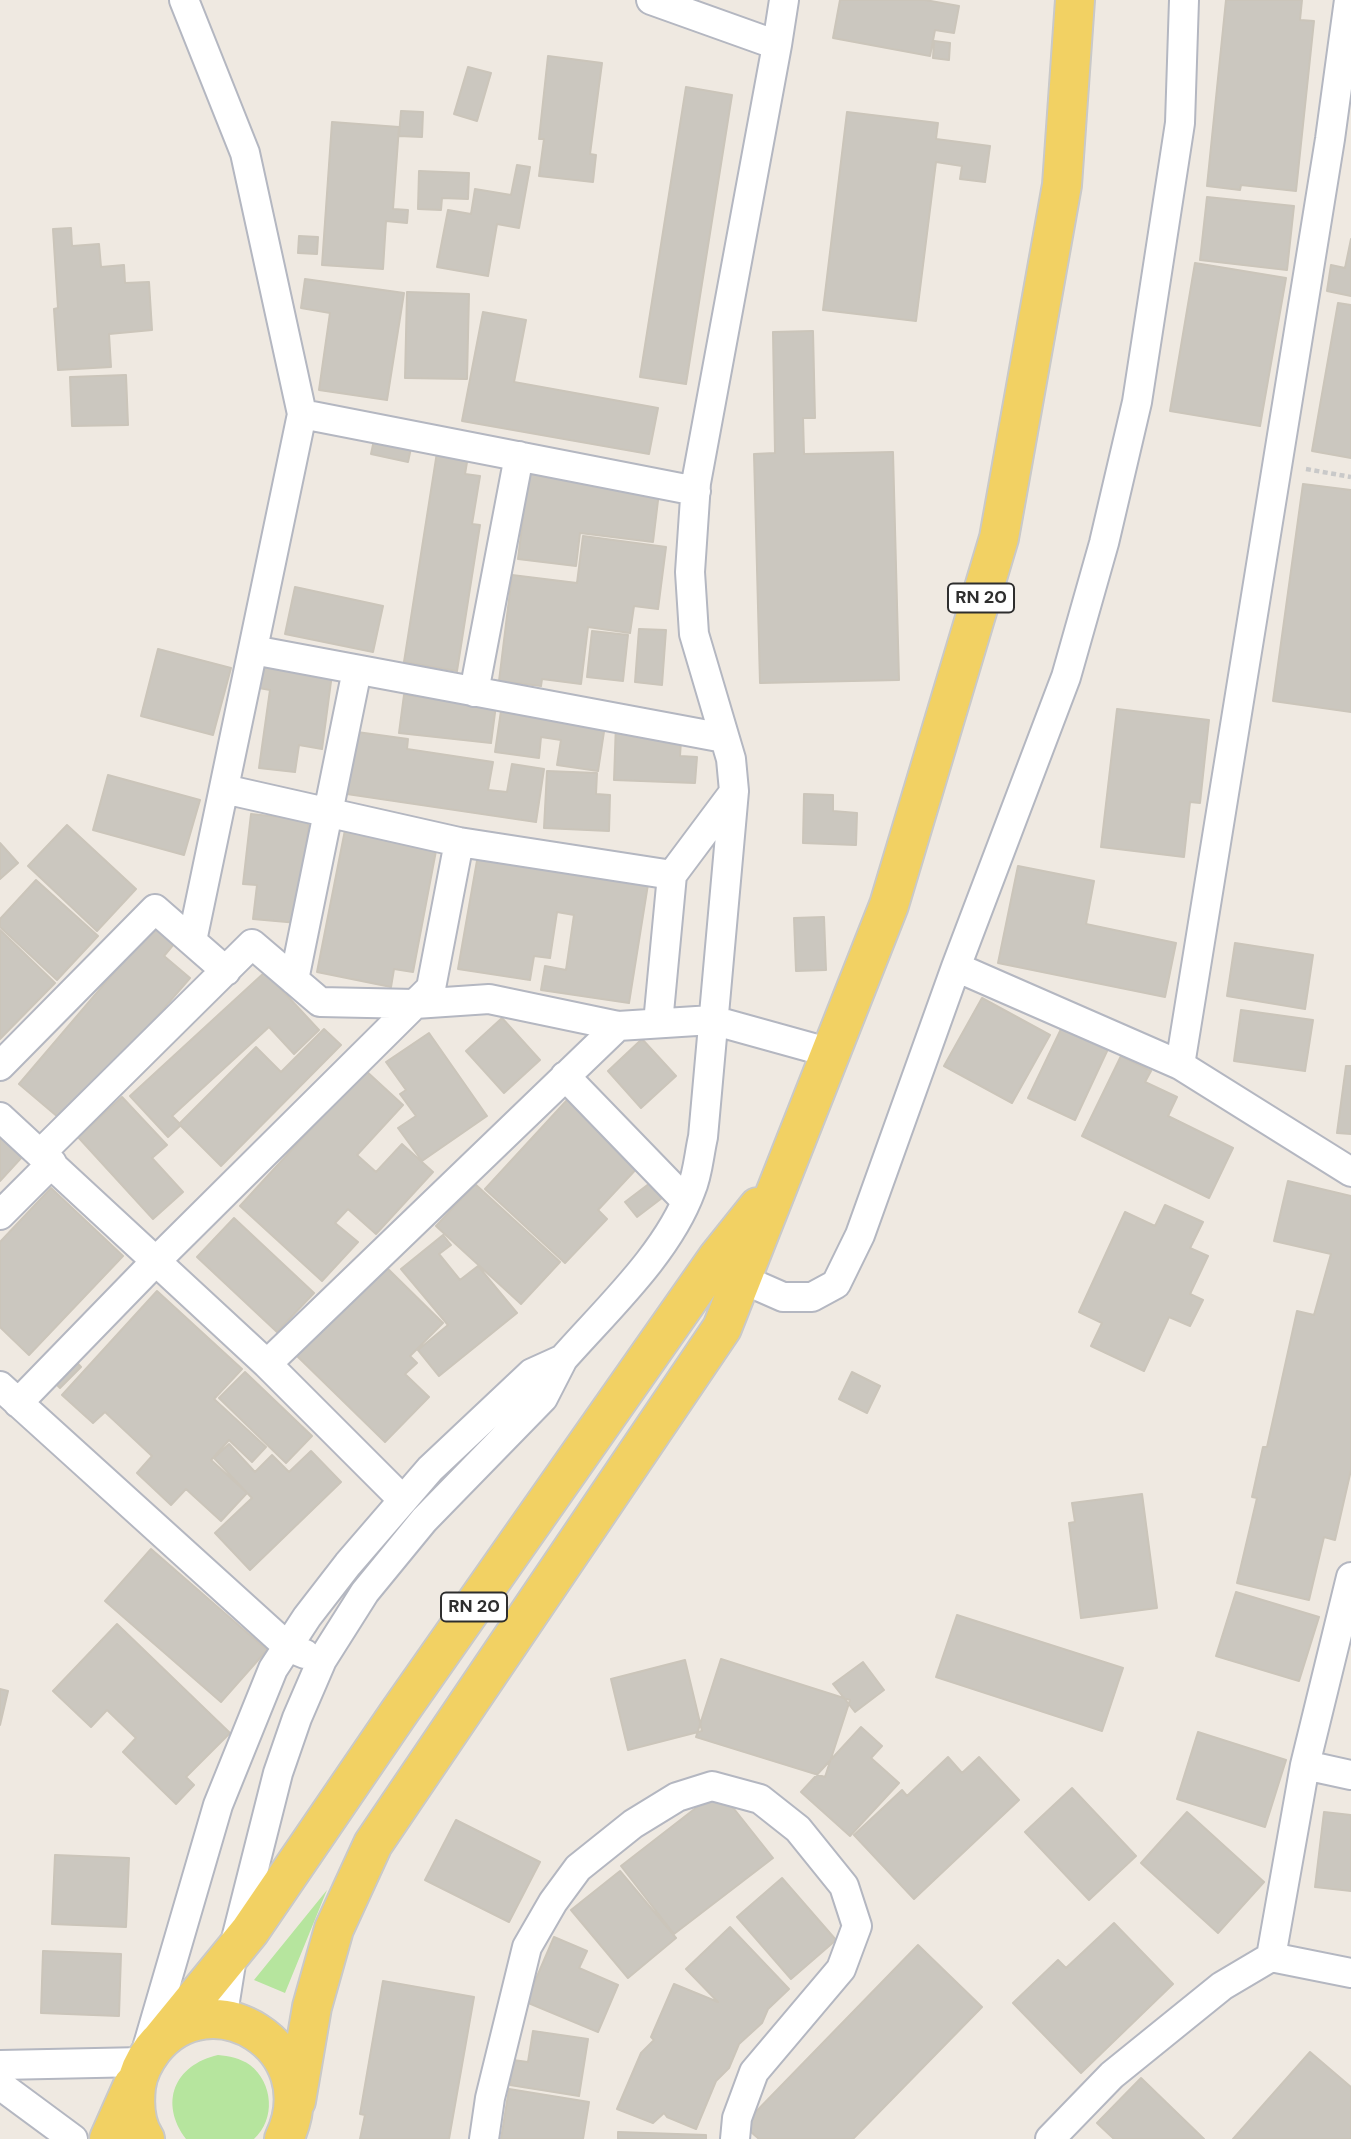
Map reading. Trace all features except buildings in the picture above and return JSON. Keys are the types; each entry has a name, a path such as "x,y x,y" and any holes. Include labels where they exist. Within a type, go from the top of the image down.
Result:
{"main road":[{"name":"RN 20","path":"296,2101 312,2007 334,1928 373,1844 722,1328 889,905 999,538 1062,185 1075,0"},
{"name":"RN 20","path":"109,2139 147,2059 250,1931 398,1714 718,1257 785,1172"},
{"path":"145,2139 140,2131 134,2104 147,2059 184,2025 212,2019 240,2023 256,2031 278,2049 291,2073 296,2101 285,2138"}],"street":[{"path":"184,0 245,153 302,414 192,942"},
{"path":"651,0 777,45"},
{"path":"222,2020 233,1951 278,1773 297,1718 322,1660 365,1592 424,1520 543,1398 563,1359 669,1234 692,1190 703,1137 734,791 732,759 694,634 690,572 696,491 784,0"},
{"path":"742,1279 783,1297 812,1297 836,1284 860,1235 956,967 1066,677 1104,543 1137,402 1180,123 1184,0"},
{"path":"1180,1065 1277,464 1340,141 1349,0"},
{"path":"302,414 696,491"},
{"path":"474,692 519,456"},
{"path":"253,650 724,738"},
{"path":"294,980 357,670"},
{"path":"224,789 459,842 672,875"},
{"path":"658,1023 672,875 734,791"},
{"path":"322,1660 288,1647 9,1394 155,1262 431,988 459,842"},
{"path":"0,1066 155,909 226,971"},
{"path":"0,1215 47,1158 253,944 320,1002 415,1004 489,999 618,1026 712,1020 831,1053"},
{"path":"956,967 1180,1065 1351,1172"},
{"path":"267,1364 618,1026"},
{"path":"565,1076 685,1201"},
{"path":"0,1117 267,1364 402,1499"},
{"path":"0,2065 147,2059 218,1805 273,1669 307,1618 402,1499 430,1469 532,1373 563,1359"},
{"path":"1271,1957 1305,1765 1351,1577"},
{"path":"1305,1765 1351,1775"},
{"path":"484,2139 490,2098 527,1947 553,1902 578,1868 633,1824 677,1797 712,1786 760,1799 798,1829 844,1886 857,1926 841,1969 754,2072 737,2118 735,2139"},
{"path":"1050,2139 1112,2075 1222,1986 1271,1957 1351,1973"},
{"path":"0,2085 73,2139"}],"path":[{"path":"1277,464 1351,477"}],"green space":[{"path":"327,1890 285,1993 254,1980"},
{"path":"218,2055 250,2065 263,2081 269,2101 268,2112 266,2122 254,2139 186,2139 178,2125 173,2112 173,2099 181,2076 203,2060"}]}
